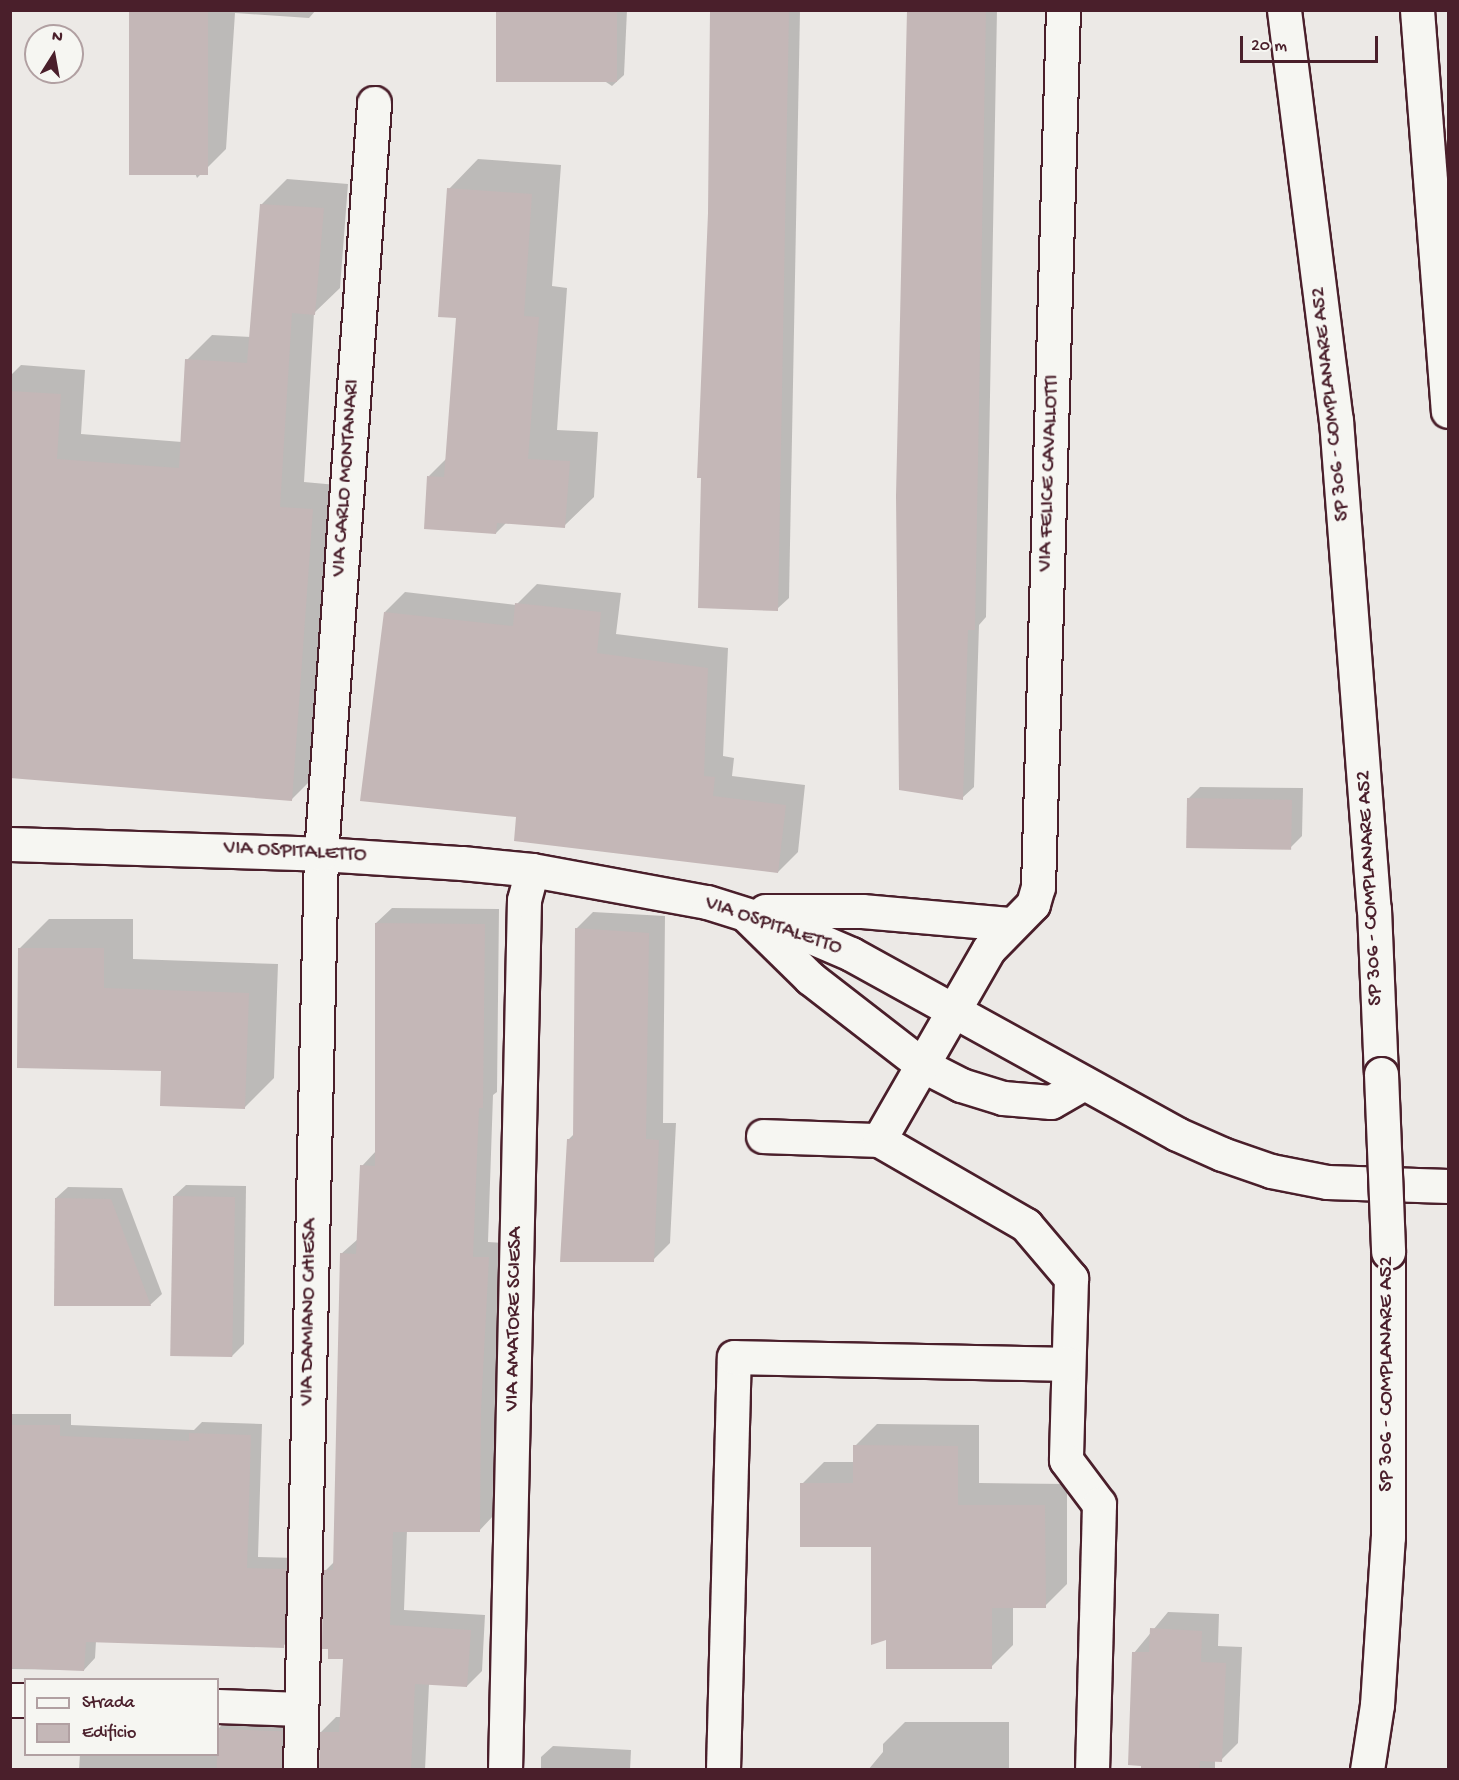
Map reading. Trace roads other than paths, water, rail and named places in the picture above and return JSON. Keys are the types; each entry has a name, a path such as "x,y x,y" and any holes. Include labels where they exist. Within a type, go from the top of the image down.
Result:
{"main road":[{"name":"VIA FELICE CAVALLOTTI","path":"879,1140 989,949 1033,904 1038,887 1063,10"},
{"name":"SP 306 - COMPLANARE A52","path":"1284,10 1337,431 1374,909 1388,1252 1388,1537 1377,1705 1367,1770"},
{"path":"1415,10 1420,44 1449,411"},
{"name":"VIA CARLO MONTANARI","path":"321,854 374,103"},
{"name":"VIA OSPITALETTO","path":"10,843 321,854 532,870 742,912 851,954 955,1008 1177,1134 1271,1171 1327,1182 1449,1186"},
{"name":"VIA DAMIANO CHIESA","path":"300,1770 321,854"},
{"name":"VIA AMATORE SCIESA","path":"505,1770 524,900 532,870"},
{"path":"742,912 862,911 1011,924"},
{"path":"742,912 810,978 922,1065 960,1085 1003,1098 1051,1102 1084,1083"},
{"path":"763,1136 879,1140 1026,1225 1071,1278 1066,1460 1099,1504 1092,1770"},
{"path":"723,1770 734,1357 1068,1364"},
{"path":"219,1706 301,1709"}]}
